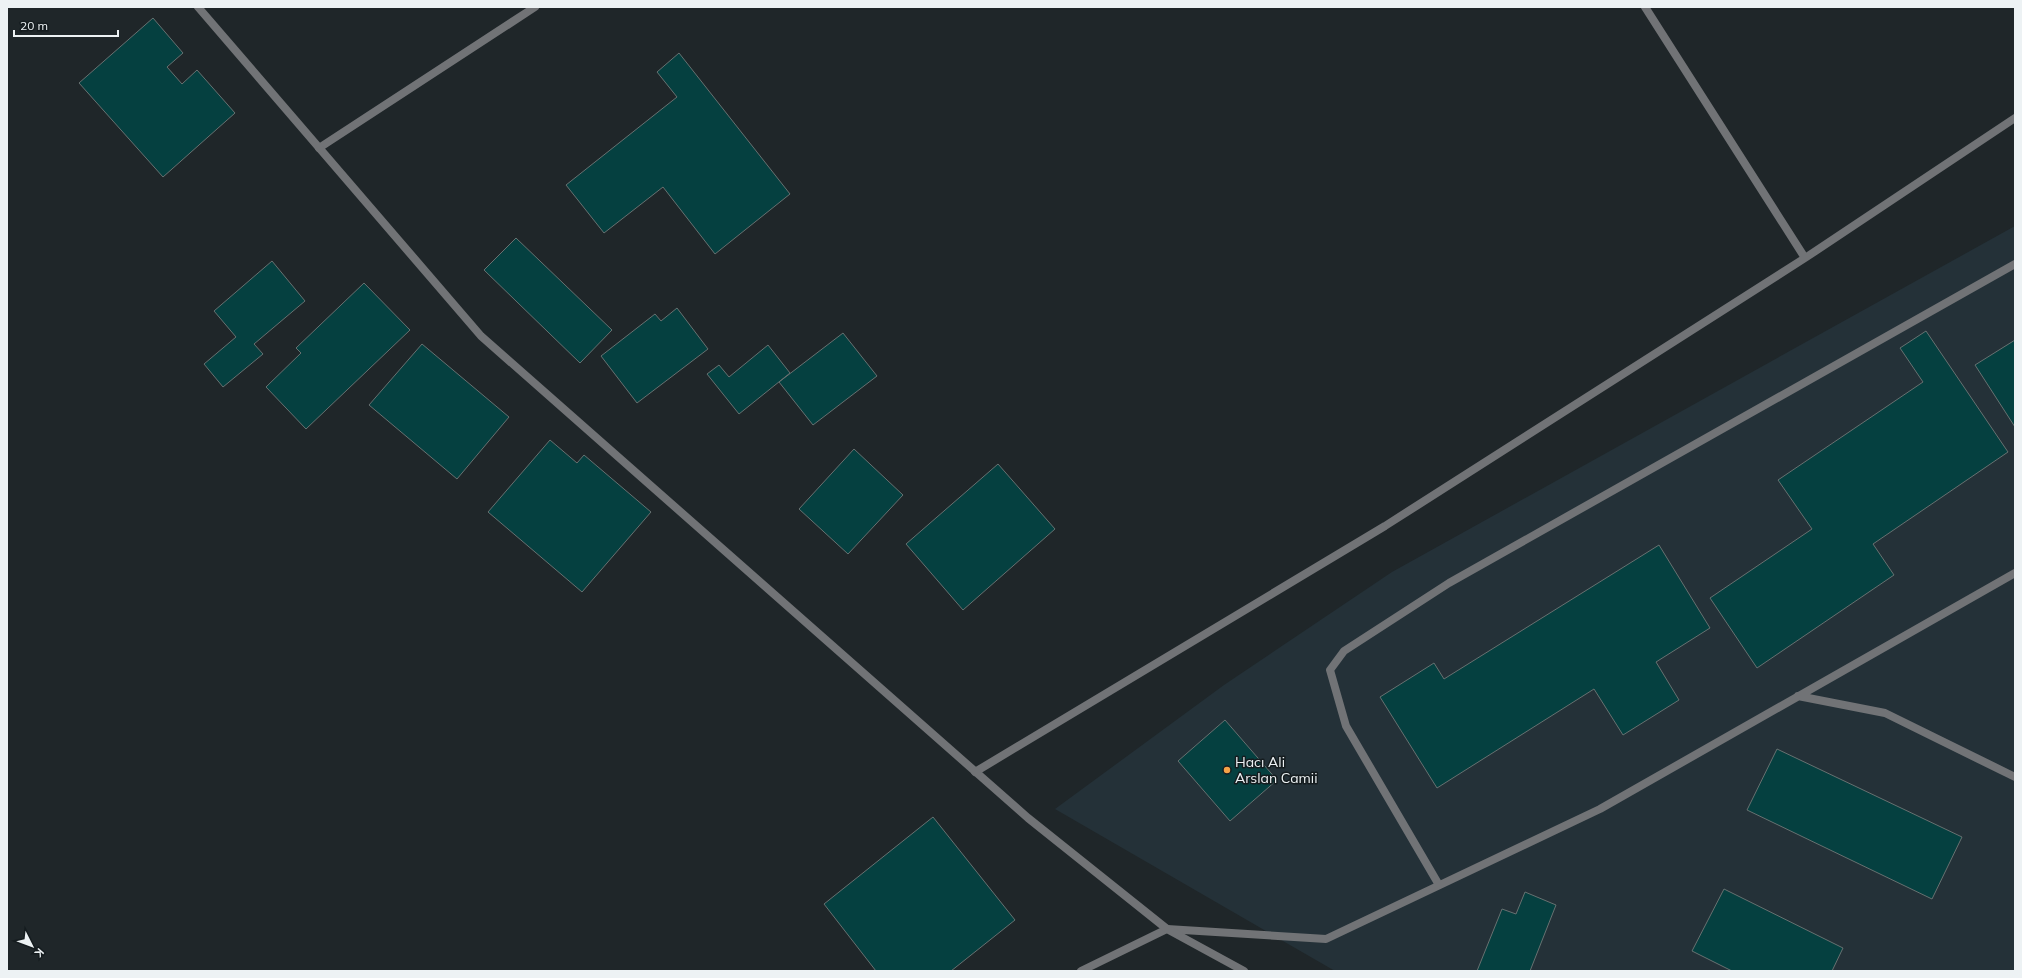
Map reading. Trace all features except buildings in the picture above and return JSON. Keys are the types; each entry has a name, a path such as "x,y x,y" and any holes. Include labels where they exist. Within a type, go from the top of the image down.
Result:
{"street":[{"path":"198,7 481,336 1028,818 1167,929 1244,971"},
{"path":"319,148 534,7"},
{"path":"1645,7 1805,258"},
{"path":"975,772 1385,526 1805,258 2015,118"},
{"path":"1439,885 1346,726 1330,670 1344,651 1449,583 2015,264"},
{"path":"1081,971 1167,929 1326,939 1600,809 2015,573"},
{"path":"1798,696 1885,713 2015,777"}],"shaded area":[{"path":"2015,226 2015,971 1335,971 1055,809 1224,685 1392,572"}],"place":[{"name":"Hacı Ali Arslan Camii","path":"1227,770"}]}
